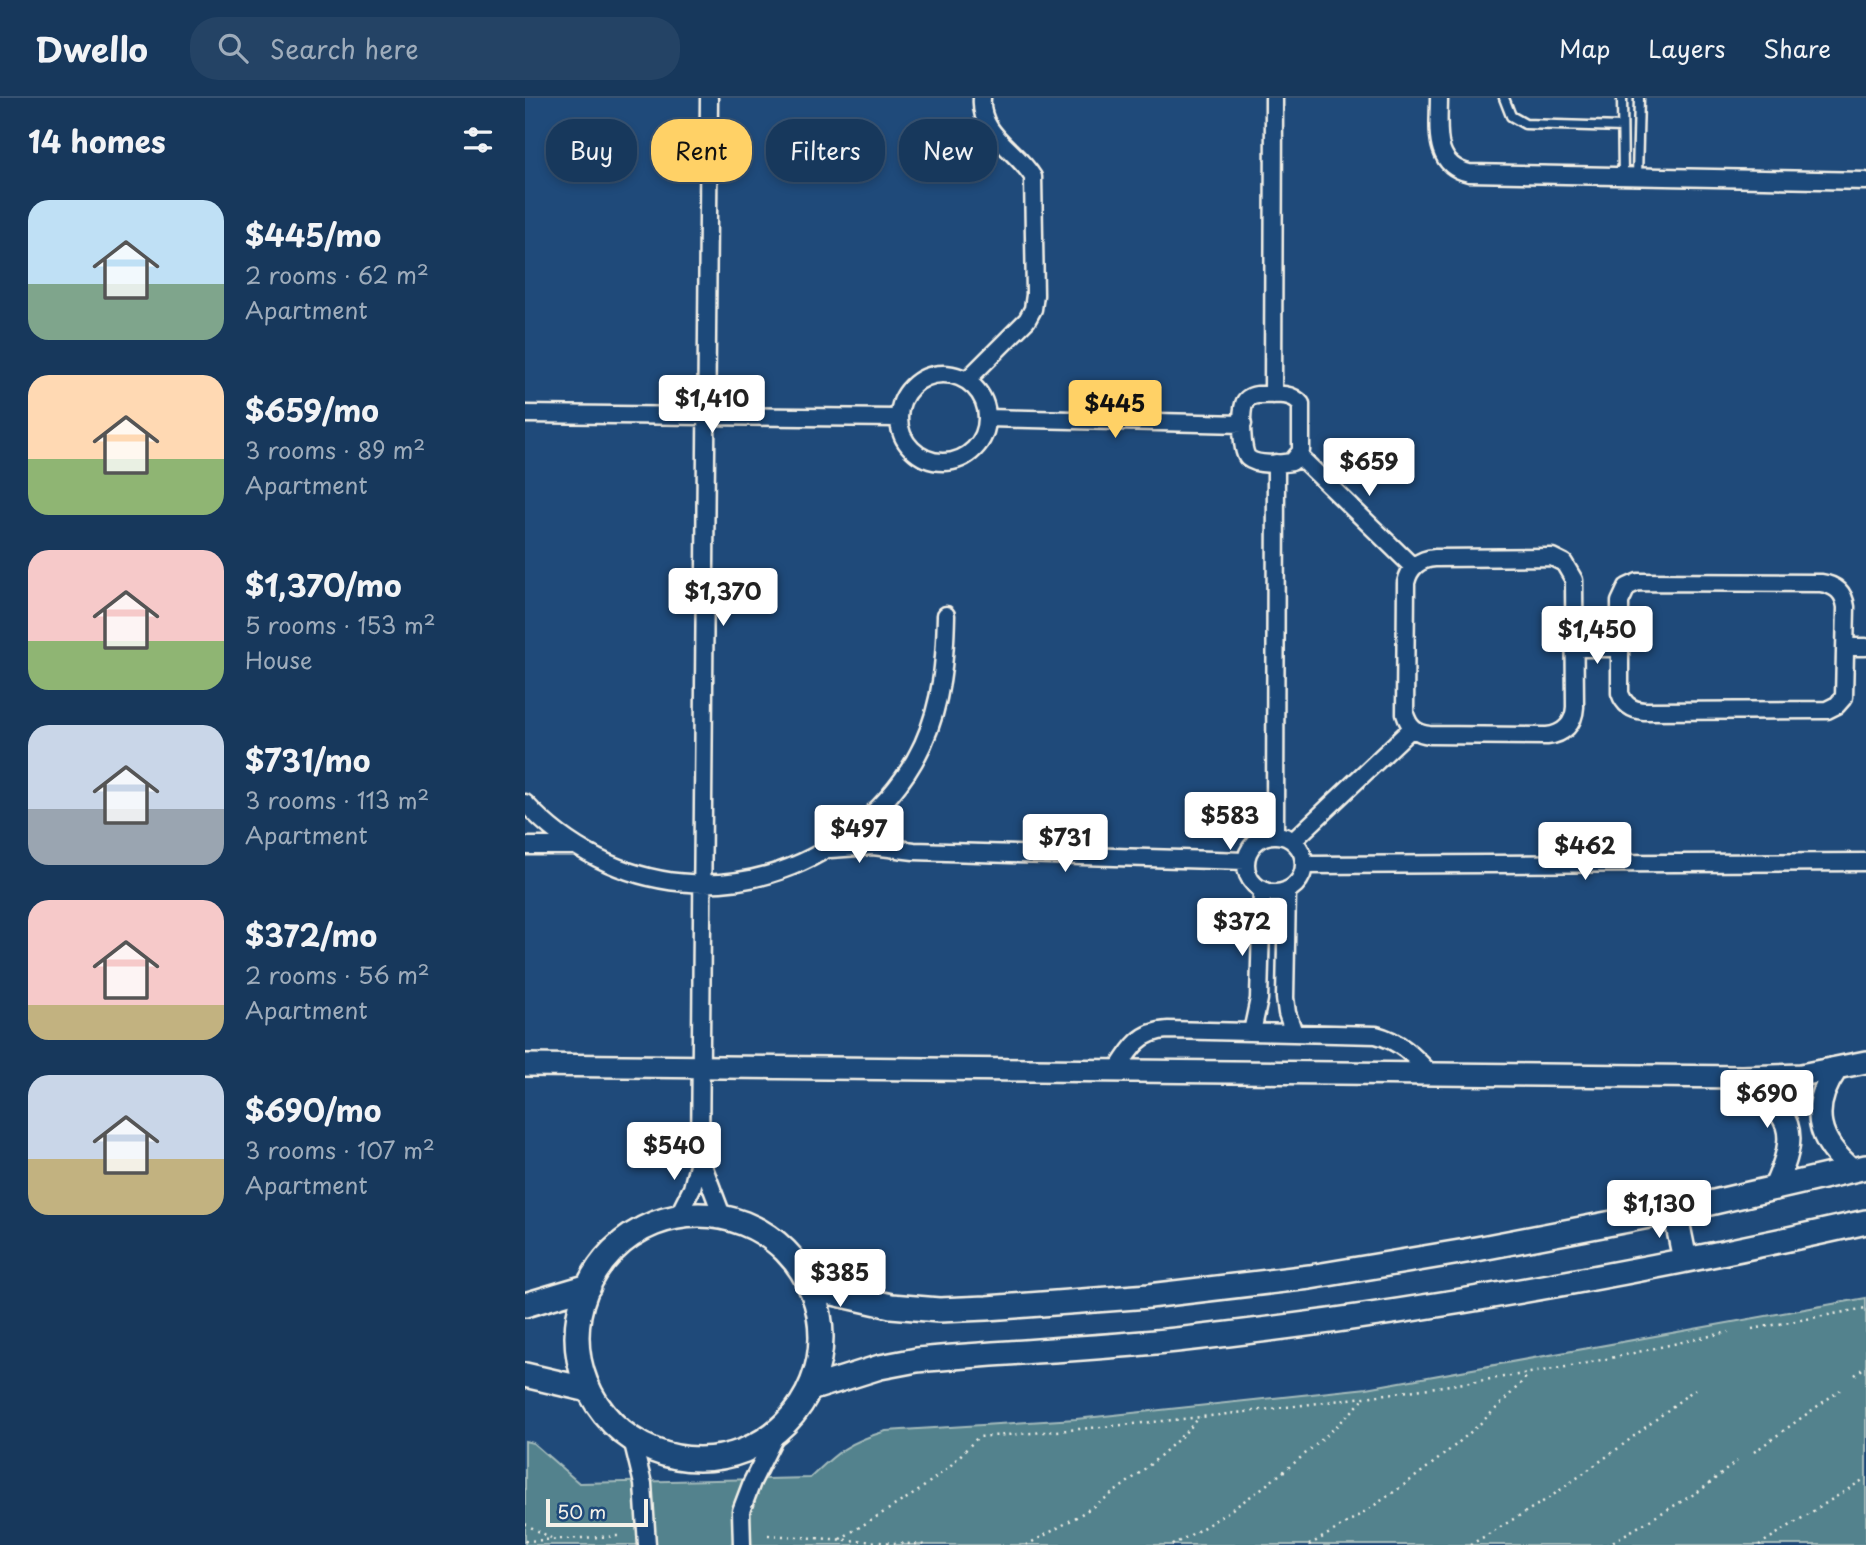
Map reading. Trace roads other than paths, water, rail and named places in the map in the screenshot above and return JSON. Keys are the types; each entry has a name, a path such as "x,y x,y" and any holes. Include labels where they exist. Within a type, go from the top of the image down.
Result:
{"main road":[{"path":"811,1288 891,1306 939,1310 1149,1296 1310,1277 1540,1237 1859,1169"},
{"path":"1675,1210 1685,1260"},
{"path":"677,1218 723,1218 754,1229 775,1243 794,1260 811,1288 821,1322 816,1373 801,1404 778,1430 749,1448 715,1458 681,1458 664,1454 632,1439 607,1417 589,1390 579,1361 577,1330 583,1300 589,1286 607,1258 625,1241 645,1228 677,1218"},
{"path":"810,1389 845,1376 917,1360 1085,1348 1266,1329 1443,1303 1685,1260 1866,1222"},
{"path":"525,1304 589,1286"},
{"path":"525,1375 589,1390"}],"street":[{"path":"677,1218 692,1188 700,1157 703,1067 709,98"},
{"path":"967,380 1027,320 1033,309 1035,295 1033,177 987,127 982,115 982,98"},
{"path":"1273,395 1274,98"},
{"path":"1439,98 1441,153 1449,164 1462,172 1866,181"},
{"path":"943,374 967,380 980,393 988,418 985,434 975,448 961,458 945,462 927,459 913,450 903,435 899,418 902,401 912,387 926,377 943,374"},
{"path":"1273,395 1292,396 1301,404 1301,447 1299,456 1291,462 1254,461 1246,456 1243,448 1244,404 1249,397 1273,395"},
{"path":"525,414 899,418"},
{"path":"988,418 1243,424"},
{"path":"1299,456 1413,567"},
{"path":"1275,835 1276,463"},
{"path":"1558,559 1569,568 1574,579 1574,648 1574,713 1569,725 1559,733 1547,736 1430,735 1420,733 1412,727 1405,714 1407,578 1413,567 1423,560 1558,559"},
{"path":"1638,582 1831,585 1842,594 1846,603 1846,647 1846,691 1841,701 1833,708 1657,711 1633,709 1622,698 1619,688 1621,598 1627,587 1638,582"},
{"path":"529,807 577,846 629,871 667,881 703,884 742,882 800,865 830,849 871,817 899,784 922,745 931,725 942,681 946,615"},
{"path":"1846,647 1866,647"},
{"path":"1574,648 1620,648"},
{"path":"1293,841 1412,727"},
{"path":"529,807 532,830 525,845 577,846"},
{"path":"871,817 877,833 887,847"},
{"path":"1275,835 1293,841 1301,852 1304,865 1301,877 1287,890 1274,892 1262,889 1252,880 1247,861 1256,843 1275,835"},
{"path":"830,849 887,847 1247,861"},
{"path":"1304,865 1866,862"},
{"path":"1252,1032 1257,1016 1259,990 1262,889"},
{"path":"1287,890 1287,1013 1294,1033"},
{"path":"1259,990 1272,985 1286,991"},
{"path":"1117,1070 1134,1043 1153,1031 1369,1035 1391,1039 1430,1073"},
{"path":"525,1065 1776,1077 1836,1070 1866,1062"},
{"path":"1836,1070 1822,1094 1819,1118 1832,1151 1859,1169"},
{"path":"1742,1077 1776,1105 1787,1124 1790,1145 1788,1156 1774,1189"},
{"path":"700,1157 723,1218"},
{"path":"742,1545 741,1511 778,1430"},
{"path":"632,1439 643,1484 647,1545"}],"lane":[{"path":"1504,98 1511,116 1525,124 1622,127"},
{"path":"1622,98 1622,127 1630,177"},
{"path":"1630,177 1639,98"}]}
